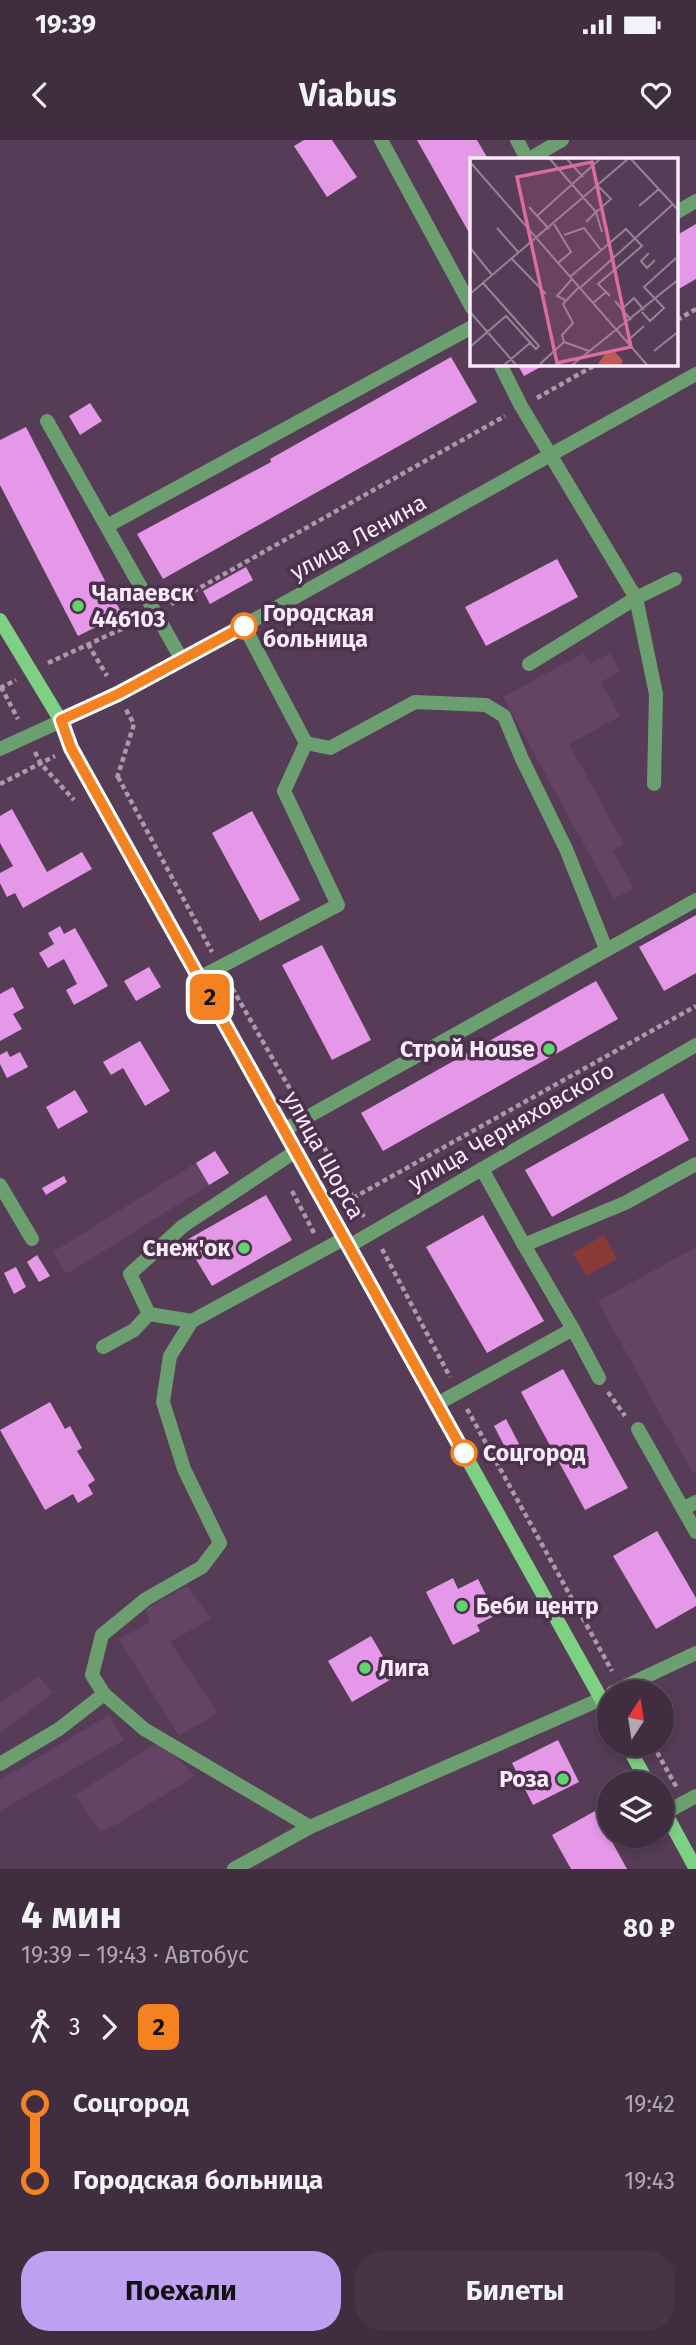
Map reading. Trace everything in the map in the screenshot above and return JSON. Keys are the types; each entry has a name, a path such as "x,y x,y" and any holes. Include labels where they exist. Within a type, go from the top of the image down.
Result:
{"main road":[{"name":"улица Щорса","path":"0,620 61,720 71,748 437,1404 603,1680"},
{"path":"674,1830 696,1869"}],"street":[{"path":"382,140 470,304"},
{"path":"517,140 527,158"},
{"path":"530,158 562,140"},
{"path":"678,211 696,201"},
{"path":"107,527 470,328"},
{"path":"501,366 521,406 636,598 656,694 654,784"},
{"name":"улица Ленина","path":"0,749 182,660 696,374"},
{"path":"47,421 182,660"},
{"path":"530,664 636,598 675,579"},
{"path":"244,626 306,743"},
{"path":"306,743 330,748 415,702 486,705 504,716 566,849 606,949"},
{"path":"200,978 338,905 284,791 306,743"},
{"path":"284,1130 696,900"},
{"name":"улица Черняховского","path":"192,1321 347,1242 373,1232 696,1045"},
{"path":"149,1314 130,1274 183,1226 296,1152"},
{"path":"524,1245 625,1203 696,1164"},
{"path":"481,1169 599,1378"},
{"path":"0,1185 32,1238"},
{"path":"149,1314 192,1321 170,1356 163,1402 184,1469 220,1543 202,1567 146,1599 102,1635 92,1675 104,1695 144,1729 310,1826"},
{"path":"103,1347 134,1330 149,1314"},
{"path":"437,1404 573,1329"},
{"path":"638,1429 690,1506 696,1532"},
{"path":"639,1680 696,1653"},
{"path":"0,1764 59,1729 104,1695"},
{"path":"234,1869 310,1826 597,1699"},
{"path":"674,1805 696,1796"}],"path":[{"path":"678,319 696,309"},
{"path":"0,688 157,612 593,366"},
{"path":"0,785 71,748"},
{"path":"118,777 220,967 373,1232 604,1680"},
{"path":"353,1198 696,1006"},
{"path":"599,1378 618,1409 638,1429"}],"shaded area":[{"path":"584,653 590,664 610,653 620,671 601,682 620,716 569,744 624,844 613,851 634,888 614,899 503,697"},
{"path":"196,1163 209,1185 67,1274 53,1252"},
{"path":"604,1235 617,1259 586,1276 573,1253"},
{"path":"696,1247 696,1472 693,1474 598,1301"},
{"path":"187,1585 211,1619 170,1642 218,1713 179,1736 119,1639 150,1622 145,1610"},
{"path":"39,1677 53,1693 0,1733 0,1703"},
{"path":"109,1715 124,1740 0,1811 0,1780"},
{"path":"163,1744 195,1776 117,1824 100,1831 75,1795 153,1745"}],"building":[{"path":"304,140 332,140 357,177 327,197 294,146"},
{"path":"417,140 477,140 487,158 470,158 470,234"},
{"path":"696,224 696,279 678,289 678,234"},
{"path":"451,357 477,402 163,579 137,534 271,462 270,459"},
{"path":"518,366 542,366 524,376"},
{"path":"90,403 102,421 80,435 69,416"},
{"path":"26,427 122,614 78,636 0,485 0,440"},
{"path":"557,559 578,597 486,646 465,607"},
{"path":"246,567 253,580 210,604 203,591"},
{"path":"12,809 47,872 82,852 92,869 23,908 15,893 7,897 0,883 0,873 13,866 0,843 0,816"},
{"path":"252,811 300,900 260,921 212,833"},
{"path":"696,915 696,973 664,991 639,947"},
{"path":"60,926 64,934 75,928 108,986 74,1005 66,990 77,984 64,959 48,968 39,953 54,944 48,933"},
{"path":"322,945 371,1040 332,1060 282,965"},
{"path":"149,967 161,987 136,1001 124,981"},
{"path":"596,981 618,1019 383,1151 361,1113"},
{"path":"13,987 24,1008 13,1014 22,1029 0,1041 0,994"},
{"path":"140,1041 170,1091 145,1106 123,1068 111,1075 103,1062"},
{"path":"7,1051 10,1057 20,1052 28,1067 7,1078 0,1064 0,1055"},
{"path":"75,1090 88,1112 58,1129 46,1107"},
{"path":"663,1093 689,1140 552,1217 525,1170"},
{"path":"215,1151 229,1173 209,1185 196,1163"},
{"path":"64,1176 67,1182 46,1195 42,1188"},
{"path":"266,1195 292,1240 212,1286 185,1241"},
{"path":"483,1215 544,1321 487,1353 426,1247"},
{"path":"37,1255 50,1276 39,1282 27,1262"},
{"path":"16,1267 26,1287 14,1294 4,1273"},
{"path":"563,1369 628,1488 585,1510 521,1392"},
{"path":"50,1402 65,1429 70,1426 82,1448 77,1451 95,1480 88,1485 93,1494 78,1503 73,1494 45,1510 0,1430"},
{"path":"506,1419 519,1444 507,1451 494,1426"},
{"path":"657,1531 696,1598 696,1606 656,1629 613,1556"},
{"path":"453,1578 458,1589 478,1579 496,1615 477,1625 480,1631 453,1645 426,1592"},
{"path":"371,1636 395,1677 352,1702 328,1661"},
{"path":"558,1740 579,1782 533,1805 512,1763"},
{"path":"595,1811 597,1848 615,1848 627,1869 571,1869 552,1835"}],"bus line":[{"name":"2","path":"244,626 118,694 61,720 71,748 464,1453"}],"place":[{"name":"Чапаевск 446103","path":"78,606"},
{"name":"Городская больница","path":"244,626"},
{"name":"Строй House","path":"549,1049"},
{"name":"Снеж'ок","path":"244,1248"},
{"name":"Соцгород","path":"464,1453"},
{"name":"Беби центр","path":"462,1606"},
{"name":"Лига","path":"365,1668"},
{"name":"Роза","path":"563,1779"}]}
